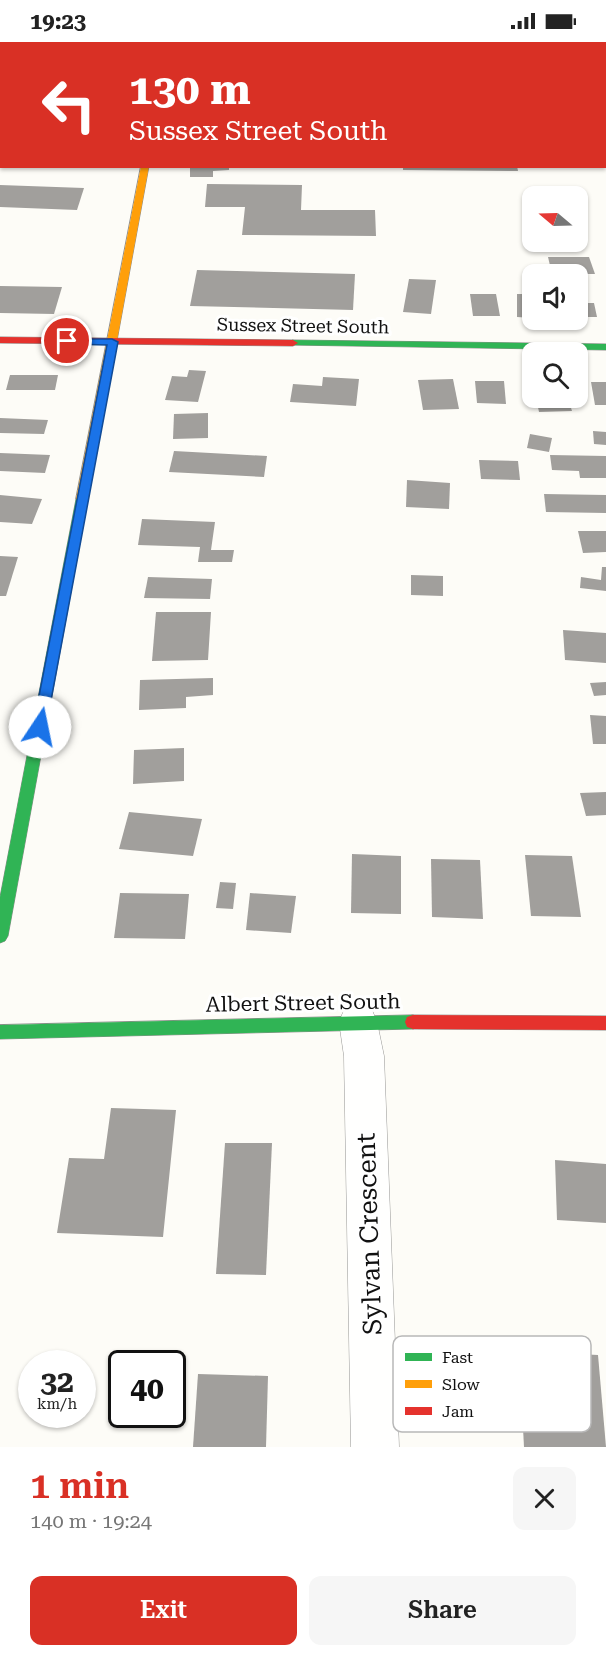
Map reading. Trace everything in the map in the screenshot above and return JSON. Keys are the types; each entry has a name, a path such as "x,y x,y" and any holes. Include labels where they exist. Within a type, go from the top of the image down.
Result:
{"street":[{"path":"0,936 146,168"},
{"name":"Sussex Street South","path":"0,340 606,347"},
{"name":"Albert Street South","path":"0,1032 358,1022 606,1023"},
{"name":"Sylvan Crescent","path":"358,1022 364,1056 375,1447"}],"building":[{"path":"190,168 229,168 229,170 213,171 213,177 190,177"},
{"path":"403,168 517,168 518,171 403,170"},
{"path":"207,184 302,185 301,210 375,210 376,236 242,235 245,207 205,207"},
{"path":"0,185 84,188 77,210 0,207"},
{"path":"548,257 589,257 595,274 588,274 588,264 550,264"},
{"path":"197,270 355,274 353,310 190,306"},
{"path":"409,279 436,280 431,314 403,312"},
{"path":"0,286 62,287 54,314 0,313"},
{"path":"470,294 496,294 500,316 473,316"},
{"path":"517,294 522,294 522,317 517,317"},
{"path":"588,303 594,303 597,317 588,317"},
{"path":"189,370 206,371 198,402 165,400 172,376 187,377"},
{"path":"10,375 58,375 55,390 6,390"},
{"path":"323,377 359,379 356,406 290,402 293,384 322,386"},
{"path":"453,379 459,409 423,410 418,380"},
{"path":"475,381 504,381 506,404 477,403"},
{"path":"591,382 606,382 606,405 595,405"},
{"path":"538,408 571,408 572,411 539,412"},
{"path":"208,413 208,438 173,439 174,414"},
{"path":"0,418 48,420 44,434 0,433"},
{"path":"593,431 606,432 606,445 594,444"},
{"path":"530,434 552,438 549,452 527,448"},
{"path":"174,451 267,456 264,477 169,472"},
{"path":"0,453 50,455 45,473 0,471"},
{"path":"550,455 606,456 606,478 580,478 579,471 552,470"},
{"path":"479,460 518,461 520,480 481,479"},
{"path":"407,480 450,483 449,509 406,507"},
{"path":"544,494 606,495 606,513 546,512"},
{"path":"0,495 42,499 32,524 0,522"},
{"path":"142,519 215,522 211,550 234,550 232,562 198,562 200,547 138,545"},
{"path":"578,531 606,531 606,552 583,553"},
{"path":"0,556 18,557 6,596 0,596"},
{"path":"602,567 606,567 606,591 580,588 581,577 601,580"},
{"path":"411,575 443,576 443,596 411,595"},
{"path":"148,577 212,579 210,599 144,598"},
{"path":"156,612 211,612 208,660 152,661"},
{"path":"563,630 606,633 606,663 565,660"},
{"path":"213,678 213,695 186,697 186,708 139,710 140,680"},
{"path":"606,682 606,695 594,696 590,683"},
{"path":"590,715 606,716 606,744 593,744"},
{"path":"184,748 184,781 133,784 134,750"},
{"path":"606,792 606,815 586,816 580,793"},
{"path":"129,812 202,819 193,856 119,849"},
{"path":"352,854 401,856 401,914 351,913"},
{"path":"525,855 572,856 581,917 531,916"},
{"path":"431,859 480,860 483,919 432,917"},
{"path":"220,882 236,883 233,909 216,908"},
{"path":"120,893 189,894 185,939 114,938"},
{"path":"250,893 296,896 291,933 246,930"},
{"path":"111,1108 176,1110 163,1237 57,1233 69,1158 104,1159"},
{"path":"225,1143 272,1143 266,1275 216,1274"},
{"path":"555,1160 606,1164 606,1223 557,1220"},
{"path":"591,1355 598,1355 606,1447 524,1447 523,1432 591,1432"},
{"path":"198,1374 268,1376 266,1447 193,1447"}],"traffic: fast":[{"path":"293,343 606,347"},
{"path":"0,936 82,499"},
{"path":"0,1032 413,1022"}],"traffic: slow":[{"path":"82,499 145,168"}],"traffic: jam":[{"path":"0,340 293,343"},
{"path":"413,1022 606,1023"}],"route":[{"path":"40,727 112,342 67,341"}]}
